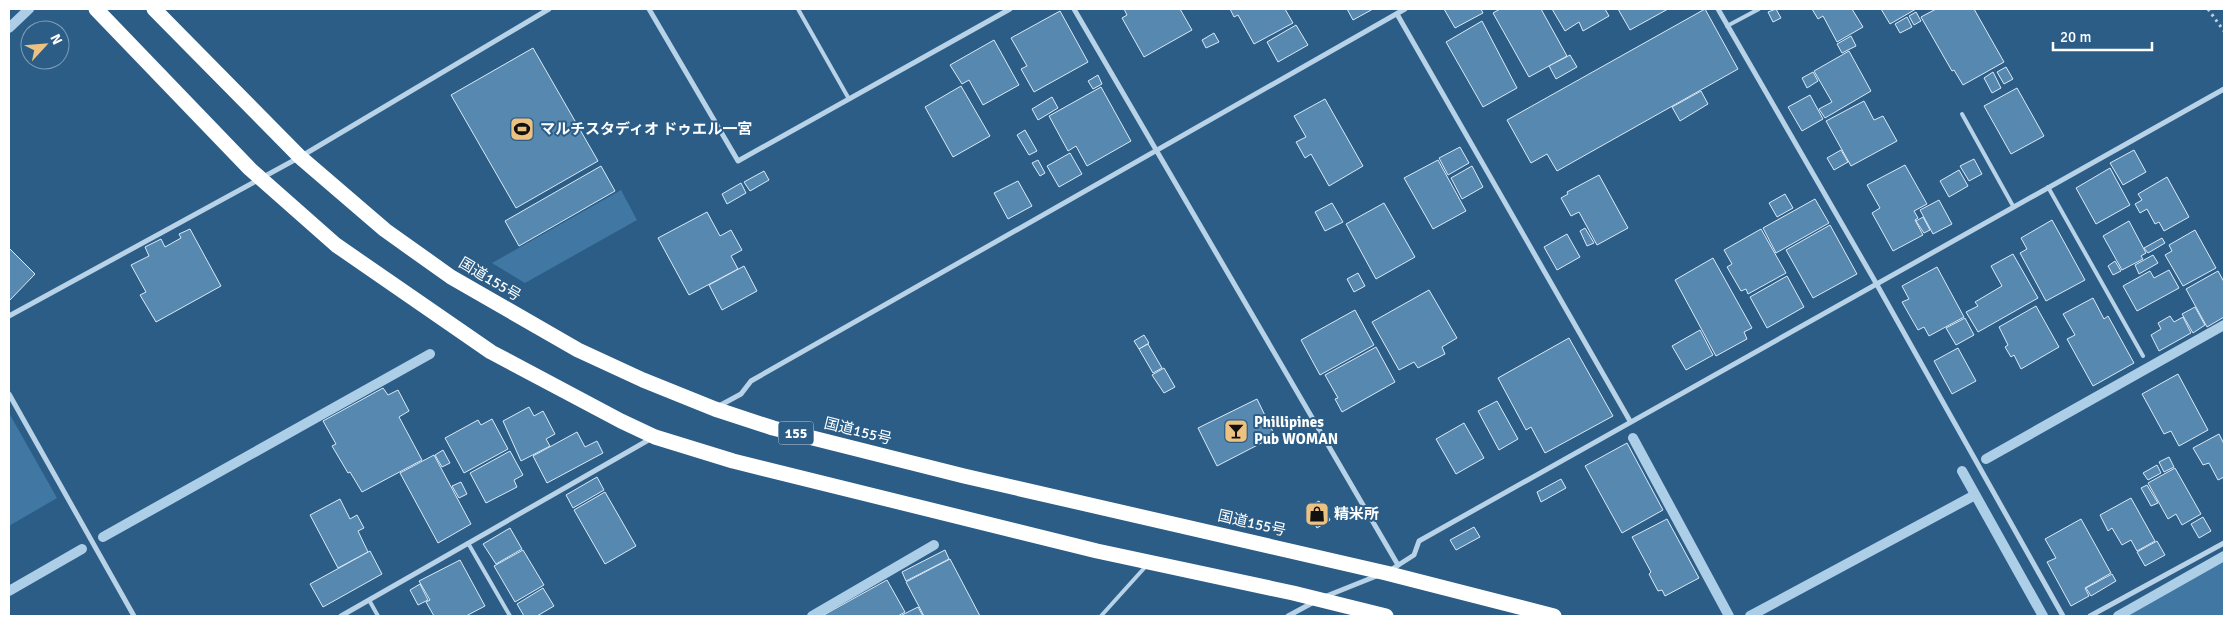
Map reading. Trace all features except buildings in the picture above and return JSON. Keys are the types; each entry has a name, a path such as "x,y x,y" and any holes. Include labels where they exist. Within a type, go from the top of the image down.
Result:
{"highway":[{"path":"96,9 261,179 336,245 491,352 655,437 733,461 1150,562 1319,599 1386,616"},
{"name":"国道155号","path":"154,9 300,157 385,230 451,277 578,350 643,380 715,409 773,428 964,476 1392,569 1554,616"}],"street":[{"path":"9,316 300,157 549,9"},
{"path":"649,9 738,161 1010,9"},
{"path":"1074,9 1156,150 1392,569"},
{"path":"715,409 741,394 751,381 1406,9"},
{"path":"1718,9 1876,283 2063,616"},
{"path":"1397,14 1630,422"},
{"path":"1288,616 1319,599 1392,569 1414,555 1419,541 2224,89"},
{"path":"9,394 134,616"},
{"path":"341,616 655,437"},
{"path":"2090,616 2224,544"}],"lane":[{"path":"798,9 849,99"},
{"path":"1727,26 1759,9"},
{"path":"1962,114 2013,206"},
{"path":"2048,187 2143,356"},
{"path":"468,543 510,616"},
{"path":"1101,616 1150,562"},
{"path":"369,600 378,616"}],"path":[{"path":"2208,9 2224,31"}],"shaded area":[{"path":"621,190 637,220 525,283 492,263"},
{"path":"9,413 57,498 9,526"},
{"path":"2223,561 2224,616 2123,616"}],"waterway":[{"path":"9,28 29,9"},
{"path":"1986,459 2224,325"},
{"path":"103,537 430,354"},
{"path":"1633,438 1729,616"},
{"path":"1962,471 2043,616"},
{"path":"1750,616 1975,495"},
{"path":"812,616 934,545"},
{"path":"9,591 82,549"},
{"path":"2118,616 2224,556"}],"place":[{"name":"マルチスタディオ ドゥエル一宮","path":"522,129"},
{"name":"Phillipines Pub WOMAN","path":"1236,431"},
{"name":"精米所","path":"1317,514"}]}
